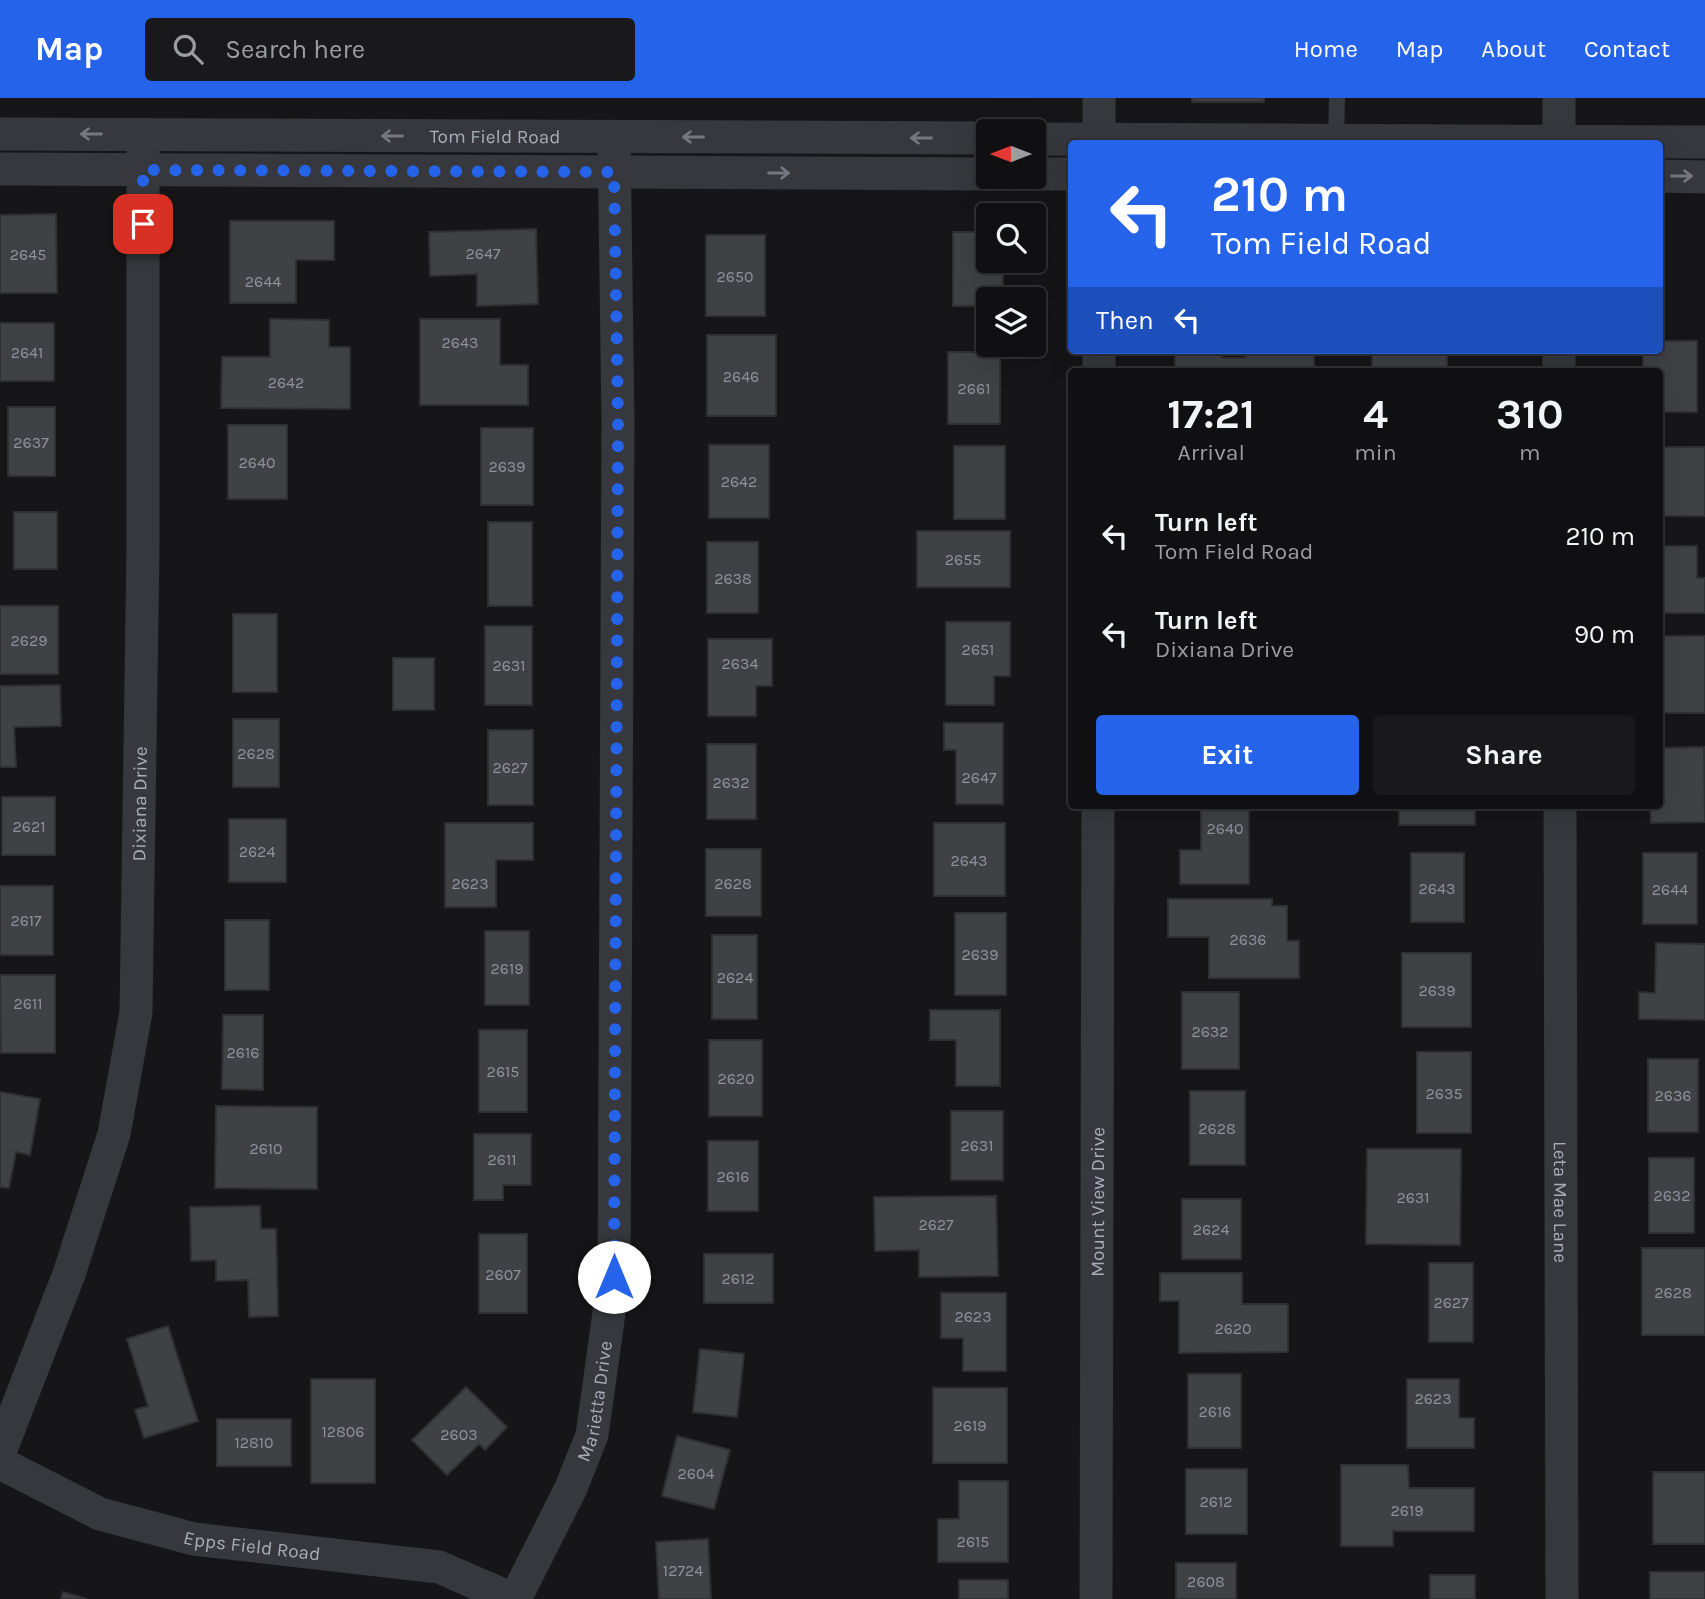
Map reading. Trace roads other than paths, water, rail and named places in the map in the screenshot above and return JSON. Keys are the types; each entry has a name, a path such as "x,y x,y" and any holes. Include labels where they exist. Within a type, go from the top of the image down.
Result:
{"street":[{"path":"1099,140 1100,98"},
{"path":"1559,98 1559,140"},
{"name":"Tom Field Road","path":"0,134 976,138"},
{"name":"Dixiana Drive","path":"0,1452 69,1274 114,1134 136,1012 143,546 143,135"},
{"name":"Marietta Drive","path":"513,1599 571,1488 592,1435 614,1277 618,435 614,137"},
{"path":"1046,139 1068,140"},
{"path":"1663,142 1705,142"},
{"name":"Tom Field Road","path":"0,169 976,174"},
{"path":"1046,174 1068,174"},
{"path":"1663,176 1705,177"},
{"name":"Mount View Drive","path":"1096,1599 1098,809"},
{"name":"Leta Mae Lane","path":"1560,809 1562,1599"},
{"name":"Epps Field Road","path":"0,1462 100,1514 194,1539 439,1567 513,1599"}],"lane":[{"path":"1336,140 1337,98"}]}
